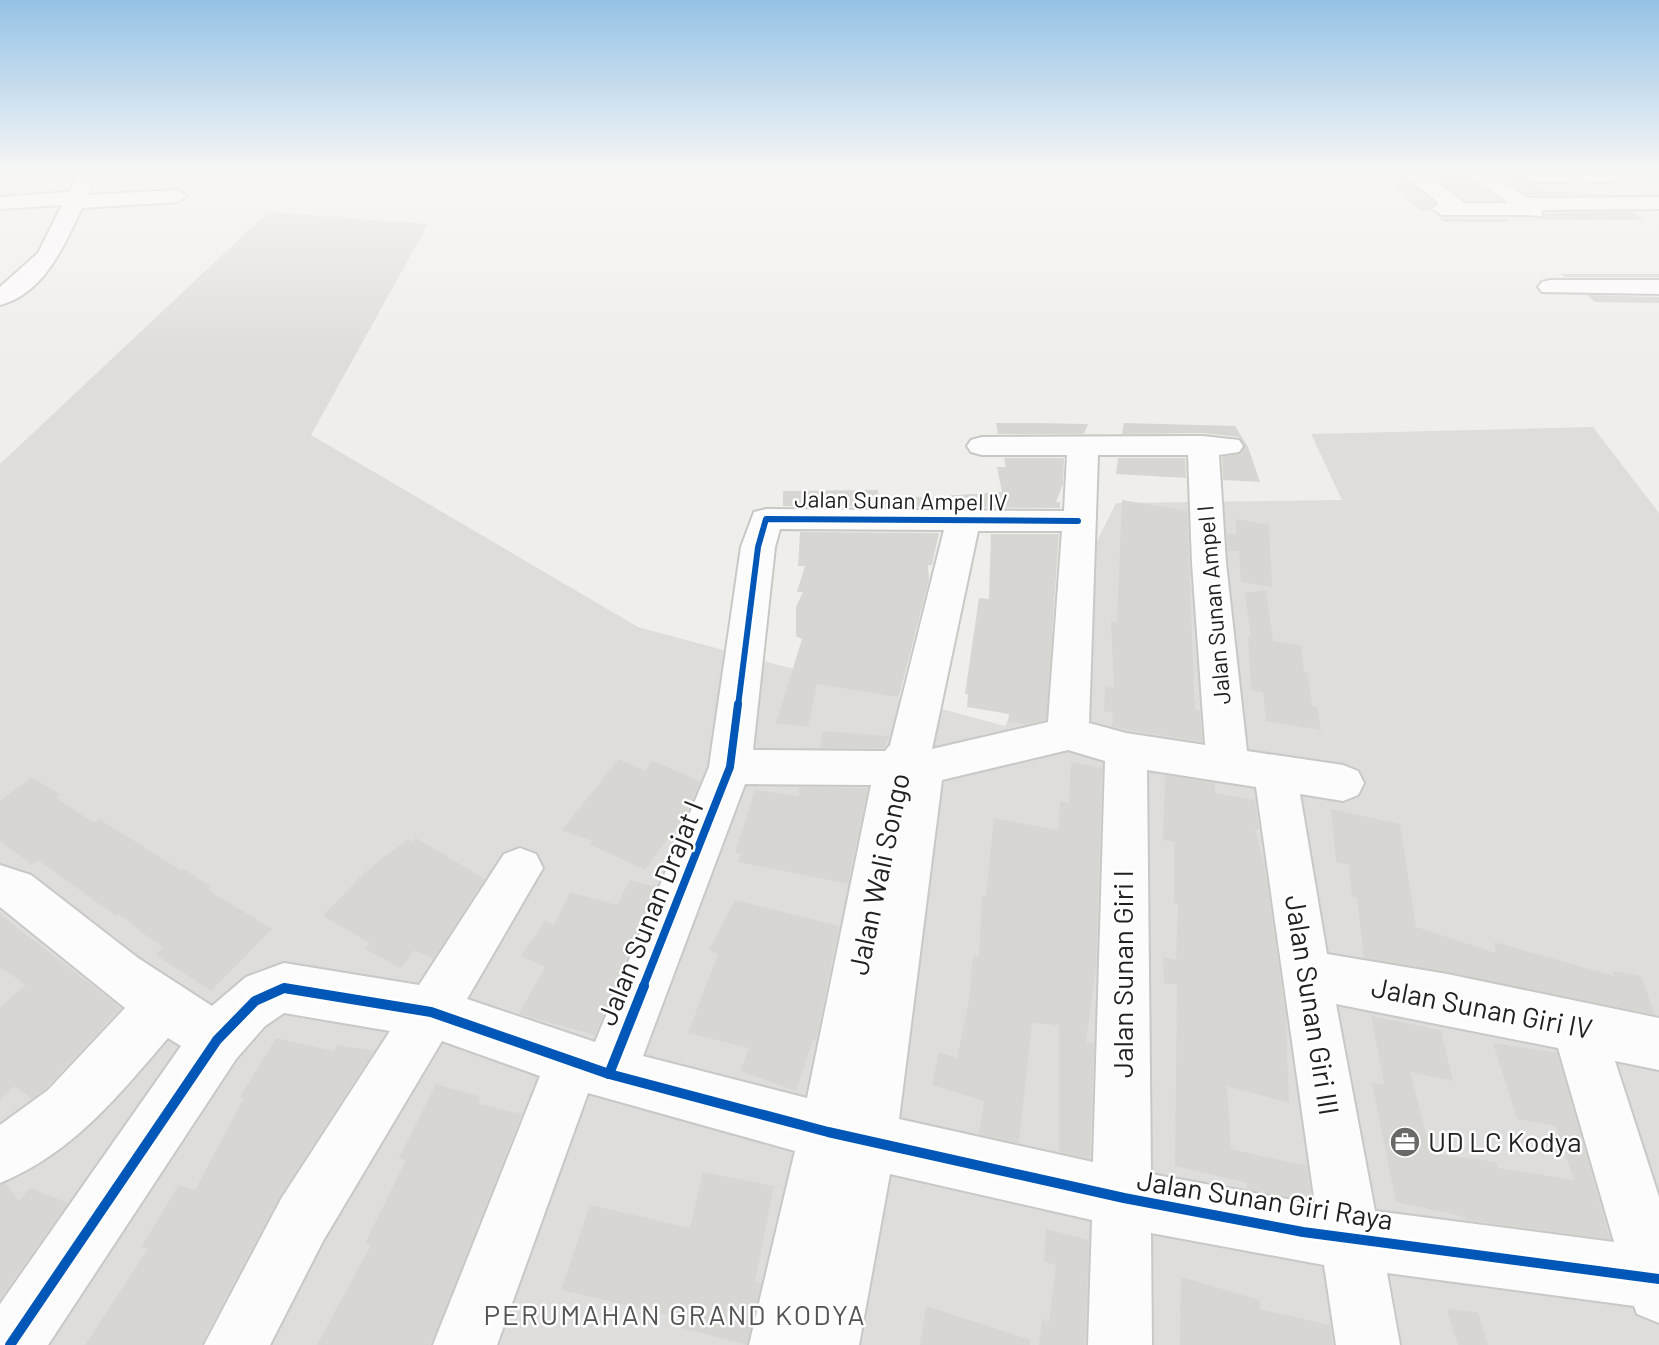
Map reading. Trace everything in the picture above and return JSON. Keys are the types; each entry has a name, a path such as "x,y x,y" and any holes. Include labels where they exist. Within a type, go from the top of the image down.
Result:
{"street":[{"path":"0,298 23,282 48,256 61,234"},
{"path":"1550,287 1659,287"},
{"name":"Jalan Sunan Ampel I","path":"1083,447 1215,445 1209,563 1251,769"},
{"path":"982,446 1083,447 1068,734"},
{"name":"Jalan Sunan Ampel IV","path":"730,767 758,547 766,519 1078,521"},
{"name":"Jalan Wali Songo","path":"827,1345 848,1137 909,763 963,522"},
{"path":"730,767 909,763 1068,734 1126,750 1343,783"},
{"name":"Jalan Sunan Giri I","path":"1120,1345 1124,1198 1123,888 1126,750"},
{"name":"Jalan Sunan Drajat I","path":"465,1345 730,767"},
{"name":"Jalan Sunan Giri III","path":"1251,769 1291,863 1305,974 1368,1345"},
{"path":"236,1345 302,1220 520,868"},
{"path":"0,886 14,890 120,975 217,1040"},
{"name":"Jalan Sunan Giri IV","path":"1305,974 1577,1025 1659,1044"},
{"name":"Jalan Sunan Giri Raya","path":"10,1345 217,1040 250,1005 266,993 284,988 431,1012 590,1069 848,1137 1124,1198 1303,1232 1657,1283"},
{"path":"0,1155 19,1147 53,1122 165,1003"},
{"path":"1577,1025 1657,1283"},
{"name":"Jalan Wali Songo","path":"781,1345 848,1137"}],"shaded area":[{"path":"245,234 423,234 311,435 638,627 1005,726 1116,503 1342,500 1311,434 1593,427 1659,513 1659,1345 0,1345 0,464"}],"building":[{"path":"1561,274 1659,274 1659,277 1565,277"},
{"path":"1587,295 1659,297 1659,303 1595,302"},
{"path":"996,423 1088,424 1084,434 998,434"},
{"path":"1124,423 1235,426 1248,447 1260,482 1223,480 1222,457 1241,453 1245,445 1239,437 1203,433 1122,434"},
{"path":"1004,458 1064,458 1063,484 1056,502 1060,502 1060,508 783,506 783,491 878,490 879,497 1002,492 997,467 1006,467"},
{"path":"1118,458 1185,458 1186,478 1116,474"},
{"path":"1122,500 1187,511 1195,709 1200,710 1202,742 1112,727 1113,713 1104,711 1105,687 1114,688 1111,621 1117,622"},
{"path":"1236,519 1269,525 1272,587 1241,582 1239,551 1228,551 1227,534 1236,535"},
{"path":"800,532 939,533 932,565 928,565 929,580 899,697 817,684 808,727 776,723 802,639 796,636 796,607 803,592 797,592 805,566 798,566"},
{"path":"991,534 1059,534 1046,720 1026,724 1008,722 1009,714 967,707 968,694 965,694 979,598 989,599"},
{"path":"1266,590 1273,641 1301,646 1312,706 1317,707 1321,730 1266,721 1263,692 1251,690 1248,636 1251,637 1245,593"},
{"path":"823,731 889,736 884,748 820,748"},
{"path":"619,759 645,771 652,761 700,781 688,811 645,870 589,844 592,841 562,830"},
{"path":"1071,762 1102,768 1096,967 1086,1042 1094,1044 1090,1159 1059,1152 1059,1025 1032,1023 1019,1143 979,1134 984,1101 932,1085 939,1052 957,1058 969,1000 973,955 979,956 982,896 986,896 994,818 1058,830 1060,801 1069,803"},
{"path":"1165,775 1215,783 1215,793 1255,800 1259,830 1255,829 1264,863 1286,1016 1289,1103 1227,1086 1231,1149 1307,1166 1312,1201 1247,1189 1247,1183 1175,1166 1177,985 1164,983 1163,957 1176,960 1178,904 1174,903 1174,842 1163,840"},
{"path":"31,777 60,794 56,798 94,823 99,819 182,871 184,869 211,887 208,890 272,929 211,991 156,955 163,948 118,914 116,916 38,860 33,865 0,842 0,801"},
{"path":"799,787 868,788 848,884 738,862 741,854 735,853 755,790 799,796"},
{"path":"1331,809 1400,824 1416,927 1496,953 1494,942 1614,976 1612,971 1641,976 1655,1015 1364,958 1357,898 1352,897 1349,865 1336,862"},
{"path":"416,838 485,879 433,959 415,950 401,968 365,949 370,943 323,916 363,874 408,839 412,842"},
{"path":"630,880 656,887 595,1035 519,1014 545,967 521,956 545,921 554,925 570,892 617,905"},
{"path":"735,900 839,926 816,1041 813,1040 796,1091 740,1071 749,1048 688,1033 718,954 709,950"},
{"path":"0,914 121,1008 46,1088 32,1099 15,1086 0,1099 0,1007 26,985 0,967"},
{"path":"1371,1016 1441,1030 1453,1081 1410,1072 1431,1153 1496,1162 1498,1168 1574,1180 1556,1126 1517,1119 1493,1043 1557,1053 1610,1239 1466,1220 1465,1217 1396,1202 1372,1083 1384,1084"},
{"path":"276,1038 334,1051 337,1045 374,1051 279,1198 201,1345 85,1345 148,1249 141,1247 179,1185 195,1190 244,1098 240,1097"},
{"path":"436,1084 481,1097 478,1104 522,1114 431,1345 317,1345 371,1245 365,1243 406,1160 399,1158"},
{"path":"703,1172 774,1186 755,1282 761,1284 747,1345 675,1326 677,1317 561,1290 590,1205 690,1228"},
{"path":"5,1183 19,1201 30,1188 68,1203 0,1299 0,1185"},
{"path":"1046,1229 1089,1240 1085,1345 1039,1345 1042,1319 1049,1322 1056,1265 1044,1262"},
{"path":"1181,1277 1260,1300 1260,1309 1330,1325 1333,1345 1180,1345"},
{"path":"926,1306 1031,1340 1030,1345 920,1345"},
{"path":"1447,1309 1478,1312 1488,1345 1458,1345"}],"cycle path":[{"path":"609,1074 730,767 758,547 766,519 1078,521"},
{"path":"10,1345 217,1040 255,1001 284,988 431,1012 609,1074 828,1132 1124,1198 1303,1232 1659,1279"}],"place":[{"name":"UD LC Kodya","path":"1405,1142"}],"district":[{"name":"PERUMAHAN GRAND KODYA","path":"675,1315"}]}
